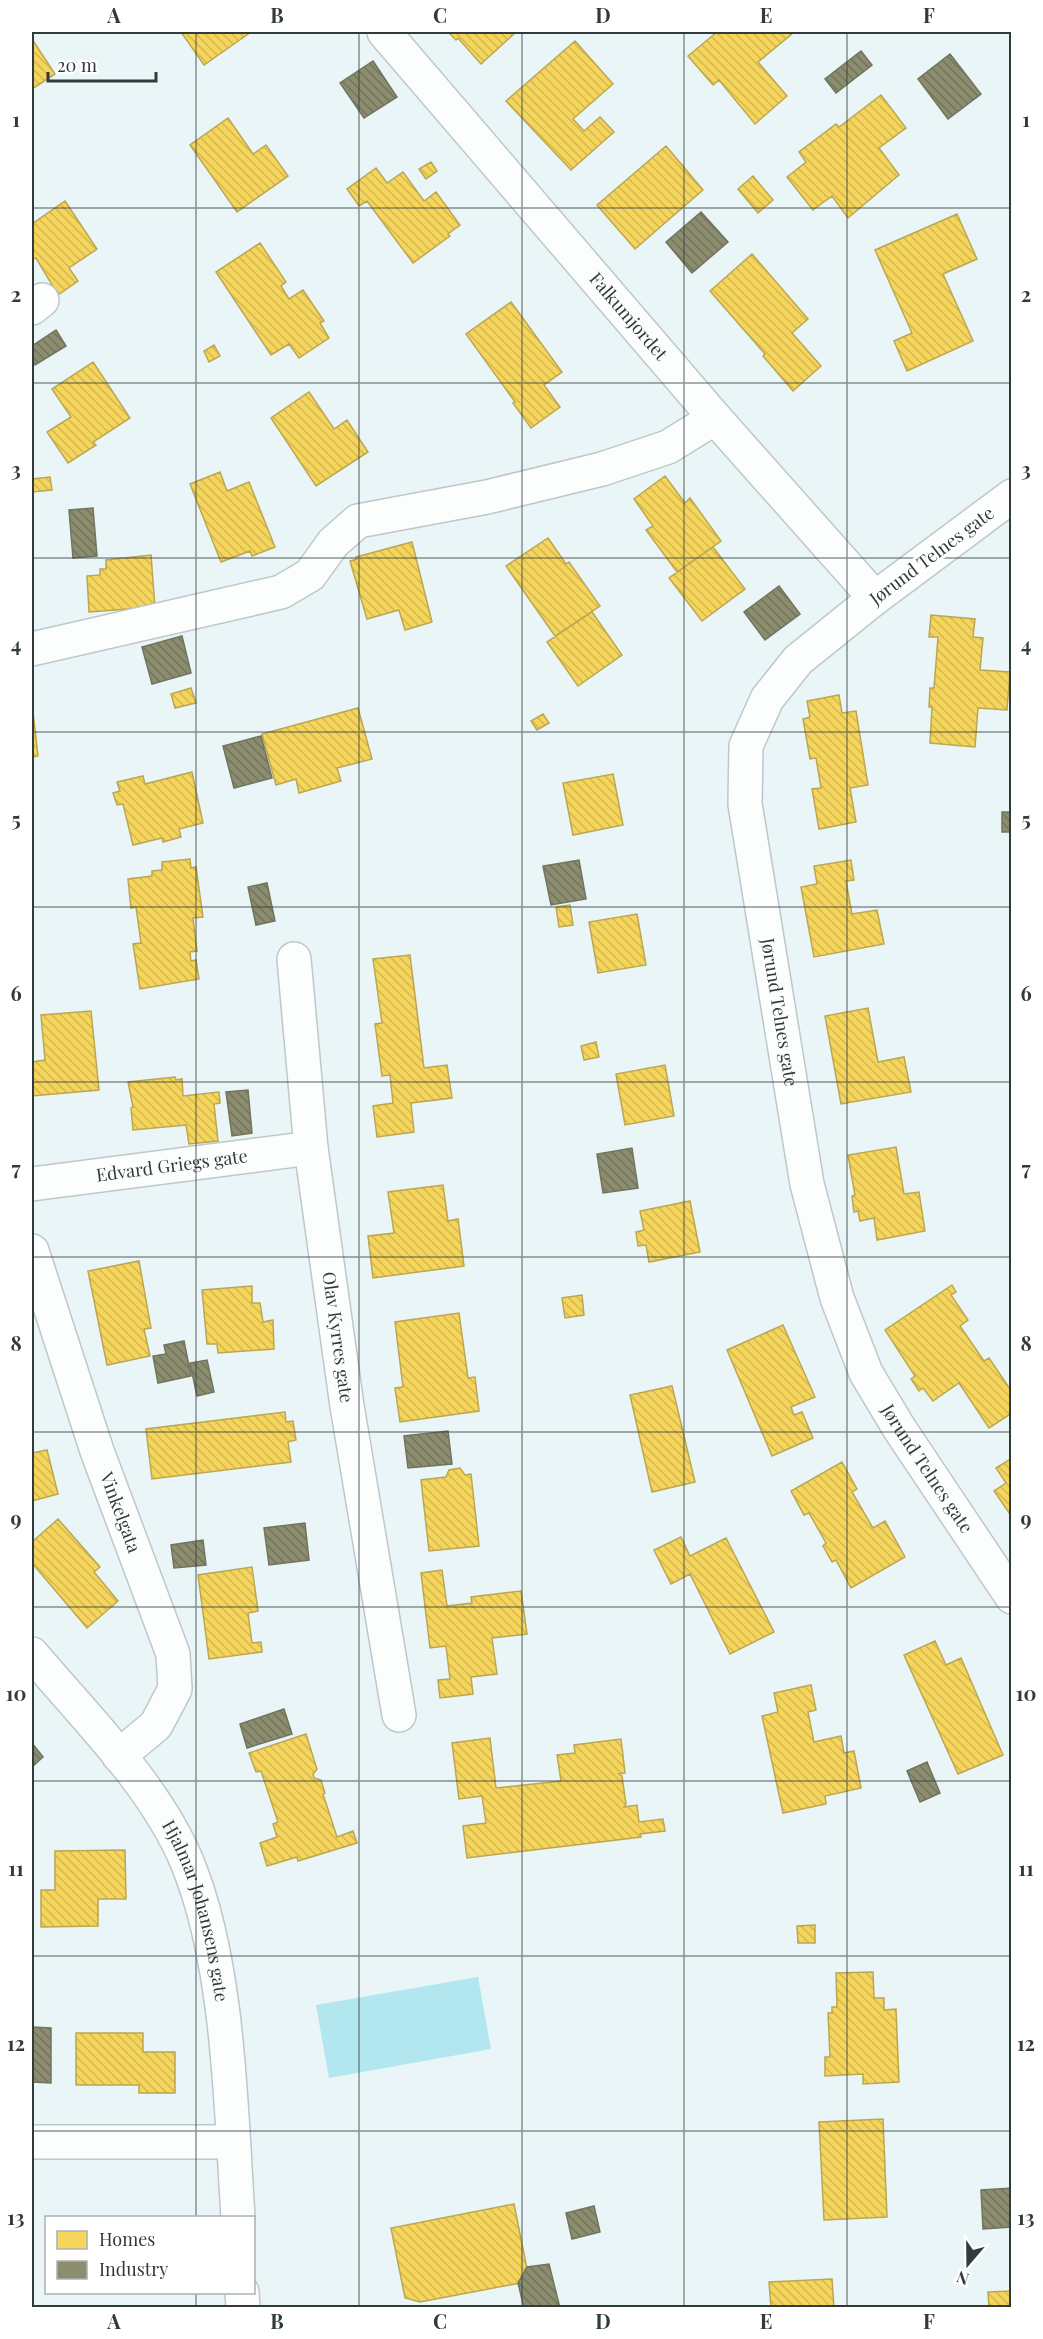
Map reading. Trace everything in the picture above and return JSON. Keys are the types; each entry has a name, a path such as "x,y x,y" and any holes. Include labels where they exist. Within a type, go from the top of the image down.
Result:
{"street":[{"name":"Falkumjordet","path":"384,32 715,418 875,598"},
{"path":"32,649 281,592 310,575 333,543 358,521 487,497 602,469 668,447 715,418"},
{"name":"Jørund Telnes gate","path":"1011,496 875,598 798,660 767,699 746,746 745,804 807,1184 837,1298 866,1373 898,1428 1011,1597"},
{"name":"Olav Kyrres gate","path":"294,959 311,1148 347,1406 399,1715"},
{"name":"Edvard Griegs gate","path":"32,1184 311,1148"},
{"name":"Vinkelgata","path":"32,1251 97,1451 173,1654 175,1689 161,1716 156,1725 118,1756"},
{"name":"Hjalmar Johansens gate","path":"32,1654 118,1756 163,1816 187,1862 207,1927 221,1998 238,2216"},
{"path":"32,2142 233,2142"}],"shaded area":[{"path":"478,1977 491,2049 329,2078 316,2005"}],"building: Homes":[{"path":"181,32 251,32 204,65"},
{"path":"448,32 516,32 481,64 458,38 456,40"},
{"path":"717,32 793,33 758,62 787,96 755,124 719,80 713,85 688,56"},
{"path":"32,39 55,74 32,89"},
{"path":"575,41 613,84 573,119 584,131 600,117 614,132 571,170 506,101"},
{"path":"881,95 906,128 879,148 899,175 848,218 832,196 813,210 787,177 806,162 799,152 836,124 839,127"},
{"path":"228,118 253,154 266,145 288,176 237,212 190,145"},
{"path":"666,146 703,190 635,249 597,205"},
{"path":"431,162 437,171 426,179 419,169"},
{"path":"376,168 387,183 403,172 424,201 436,192 460,225 448,234 450,236 413,263 367,201 359,206 347,189"},
{"path":"753,176 773,200 758,213 738,189"},
{"path":"65,201 97,249 69,268 78,281 58,295 36,258 32,259 32,224"},
{"path":"957,214 977,259 943,274 973,341 907,371 894,341 912,333 875,250"},
{"path":"260,243 286,282 281,286 289,299 303,290 324,321 320,323 329,338 299,358 289,344 271,355 216,272"},
{"path":"752,254 808,319 792,333 821,366 793,391 763,356 765,354 710,291"},
{"path":"511,302 562,372 544,385 560,407 531,428 466,334"},
{"path":"214,345 220,356 209,362 204,351"},
{"path":"93,362 130,418 93,442 96,445 68,463 47,432 71,417 52,389"},
{"path":"309,392 334,429 347,420 368,452 316,486 271,418"},
{"path":"220,472 227,491 249,482 275,547 252,556 250,551 221,562 190,484"},
{"path":"665,476 685,503 690,498 721,541 677,572 646,530 653,526 634,499"},
{"path":"50,477 52,490 32,492 32,479"},
{"path":"548,538 566,564 569,562 600,606 555,636 506,566"},
{"path":"412,542 432,622 405,630 399,610 367,619 350,561 357,559 356,557"},
{"path":"713,547 745,589 702,621 669,578"},
{"path":"151,555 155,607 89,612 87,576 100,575 100,569 106,569 106,560"},
{"path":"592,612 622,655 578,686 547,642"},
{"path":"931,615 975,619 973,637 983,638 980,670 1010,672 1007,710 978,708 975,747 930,743 932,707 929,707 930,688 934,688 938,637 929,637"},
{"path":"191,688 196,703 175,708 171,694"},
{"path":"839,695 842,713 856,711 868,785 850,788 856,822 819,829 812,789 821,788 816,758 810,759 803,719 810,717 807,701"},
{"path":"32,703 38,756 32,757"},
{"path":"358,708 372,759 337,768 341,781 299,793 296,779 276,785 262,734"},
{"path":"543,714 549,723 537,730 531,721"},
{"path":"192,772 203,823 179,829 181,837 163,842 162,838 133,845 123,804 117,805 113,793 120,791 117,782 143,776 145,784"},
{"path":"613,774 623,825 573,835 563,783"},
{"path":"190,859 191,868 196,867 203,917 193,918 197,951 190,952 191,961 196,960 199,979 140,989 133,944 141,943 136,907 131,908 128,879 152,876 152,871 162,870 162,862"},
{"path":"851,860 854,880 846,881 852,914 877,910 884,944 814,957 801,887 817,884 814,866"},
{"path":"570,905 573,925 559,927 556,907"},
{"path":"637,914 646,965 598,973 589,922"},
{"path":"410,955 424,1068 447,1065 452,1098 411,1103 414,1132 377,1137 373,1106 393,1103 390,1075 382,1076 375,1024 382,1023 373,959"},
{"path":"868,1008 878,1062 904,1057 911,1092 841,1104 825,1016"},
{"path":"91,1011 99,1090 32,1096 32,1062 45,1060 41,1015"},
{"path":"596,1042 599,1057 584,1060 581,1046"},
{"path":"665,1065 674,1116 625,1125 616,1074"},
{"path":"175,1077 176,1080 182,1079 183,1096 219,1092 220,1103 214,1104 218,1141 189,1144 186,1125 133,1130 131,1108 133,1107 128,1082"},
{"path":"896,1147 904,1194 919,1192 925,1231 877,1240 874,1218 860,1221 858,1211 854,1212 852,1196 855,1195 848,1155"},
{"path":"443,1185 448,1221 458,1219 464,1266 373,1278 368,1236 394,1233 388,1192"},
{"path":"690,1201 700,1252 649,1262 646,1245 638,1246 636,1232 644,1230 640,1211"},
{"path":"139,1261 151,1328 144,1329 150,1356 107,1365 88,1271"},
{"path":"952,1285 956,1292 951,1295 968,1320 960,1326 984,1361 989,1358 1012,1392 1012,1413 989,1428 959,1383 933,1401 923,1388 919,1391 911,1379 915,1376 885,1330"},
{"path":"252,1286 252,1303 260,1303 263,1322 273,1320 274,1349 218,1353 217,1344 207,1344 202,1290"},
{"path":"582,1295 584,1315 565,1318 562,1298"},
{"path":"459,1313 468,1378 475,1377 479,1411 400,1422 395,1388 403,1387 395,1322"},
{"path":"783,1325 815,1397 791,1407 794,1415 802,1412 813,1438 772,1456 727,1350"},
{"path":"672,1386 695,1482 652,1492 630,1395"},
{"path":"285,1412 286,1422 293,1421 296,1440 288,1442 291,1462 152,1479 146,1429"},
{"path":"47,1450 58,1494 32,1501 32,1453"},
{"path":"1012,1458 1012,1517 994,1491 1006,1483 996,1468"},
{"path":"842,1462 857,1489 852,1492 873,1528 885,1521 905,1557 851,1588 836,1560 832,1562 823,1546 826,1543 809,1513 804,1515 791,1491"},
{"path":"460,1468 465,1475 471,1474 479,1546 429,1551 421,1480 446,1477 449,1470"},
{"path":"58,1519 100,1567 94,1572 118,1601 87,1628 32,1563 32,1542"},
{"path":"681,1537 690,1556 726,1538 774,1632 730,1654 690,1574 671,1584 654,1550"},
{"path":"252,1567 258,1611 248,1613 252,1643 261,1642 262,1652 209,1659 198,1575"},
{"path":"442,1570 447,1606 472,1603 471,1597 521,1591 527,1634 492,1638 497,1674 471,1677 473,1694 440,1698 438,1680 450,1679 446,1646 430,1648 421,1573"},
{"path":"935,1641 946,1665 961,1658 1003,1755 958,1774 904,1655"},
{"path":"811,1685 816,1710 808,1712 814,1742 841,1736 844,1753 854,1751 861,1788 825,1796 826,1804 783,1813 762,1716 778,1712 774,1693"},
{"path":"306,1734 317,1769 313,1774 314,1778 321,1780 325,1793 323,1794 337,1837 353,1831 357,1843 298,1861 297,1857 267,1866 260,1843 277,1837 273,1824 278,1822 261,1771 256,1772 249,1753"},
{"path":"490,1738 496,1788 561,1781 557,1755 575,1753 574,1745 621,1739 625,1773 619,1774 622,1776 626,1804 624,1807 637,1805 639,1822 663,1819 665,1831 640,1834 641,1837 467,1858 463,1826 486,1823 482,1796 459,1799 452,1743"},
{"path":"125,1850 126,1899 98,1899 98,1926 41,1927 41,1890 55,1890 55,1851"},
{"path":"815,1925 815,1943 798,1943 797,1926"},
{"path":"873,1972 874,1998 884,1998 884,2010 896,2009 899,2082 863,2084 863,2074 825,2076 825,2057 830,2057 828,2013 832,2013 832,2007 837,2007 836,1973"},
{"path":"76,2033 143,2033 143,2052 175,2052 175,2093 139,2093 139,2085 76,2085"},
{"path":"883,2119 887,2217 824,2220 819,2122"},
{"path":"514,2204 527,2269 520,2283 420,2302 405,2298 391,2228"},
{"path":"832,2279 834,2308 771,2308 769,2282"},
{"path":"1012,2291 1012,2308 989,2308 988,2292"}],"building: Industry":[{"path":"861,51 872,65 836,93 825,79"},
{"path":"950,54 981,94 948,119 918,79"},
{"path":"373,61 397,97 364,118 340,83"},
{"path":"701,212 728,242 692,273 666,242"},
{"path":"56,330 66,346 35,365 32,360 32,346"},
{"path":"93,508 97,556 73,558 69,510"},
{"path":"779,586 800,614 765,640 744,612"},
{"path":"182,636 191,673 152,684 142,647"},
{"path":"261,736 272,778 234,788 223,746"},
{"path":"1002,812 1012,812 1012,832 1002,832"},
{"path":"579,860 586,899 551,905 543,866"},
{"path":"267,883 275,921 256,925 248,887"},
{"path":"248,1090 252,1133 232,1136 226,1092"},
{"path":"632,1148 638,1188 603,1193 597,1154"},
{"path":"184,1341 191,1376 158,1383 153,1356 166,1354 164,1345"},
{"path":"207,1360 214,1392 197,1396 190,1363"},
{"path":"448,1431 452,1464 408,1468 404,1436"},
{"path":"305,1523 309,1560 269,1565 264,1528"},
{"path":"203,1540 206,1565 174,1568 171,1545"},
{"path":"284,1709 292,1734 247,1748 240,1724"},
{"path":"32,1743 43,1757 32,1767"},
{"path":"927,1762 940,1793 920,1802 907,1771"},
{"path":"32,2027 51,2028 51,2083 32,2082"},
{"path":"1012,2188 1012,2227 983,2229 981,2190"},
{"path":"594,2206 600,2232 572,2239 566,2213"},
{"path":"549,2264 560,2308 524,2308 518,2283 527,2267"}]}
